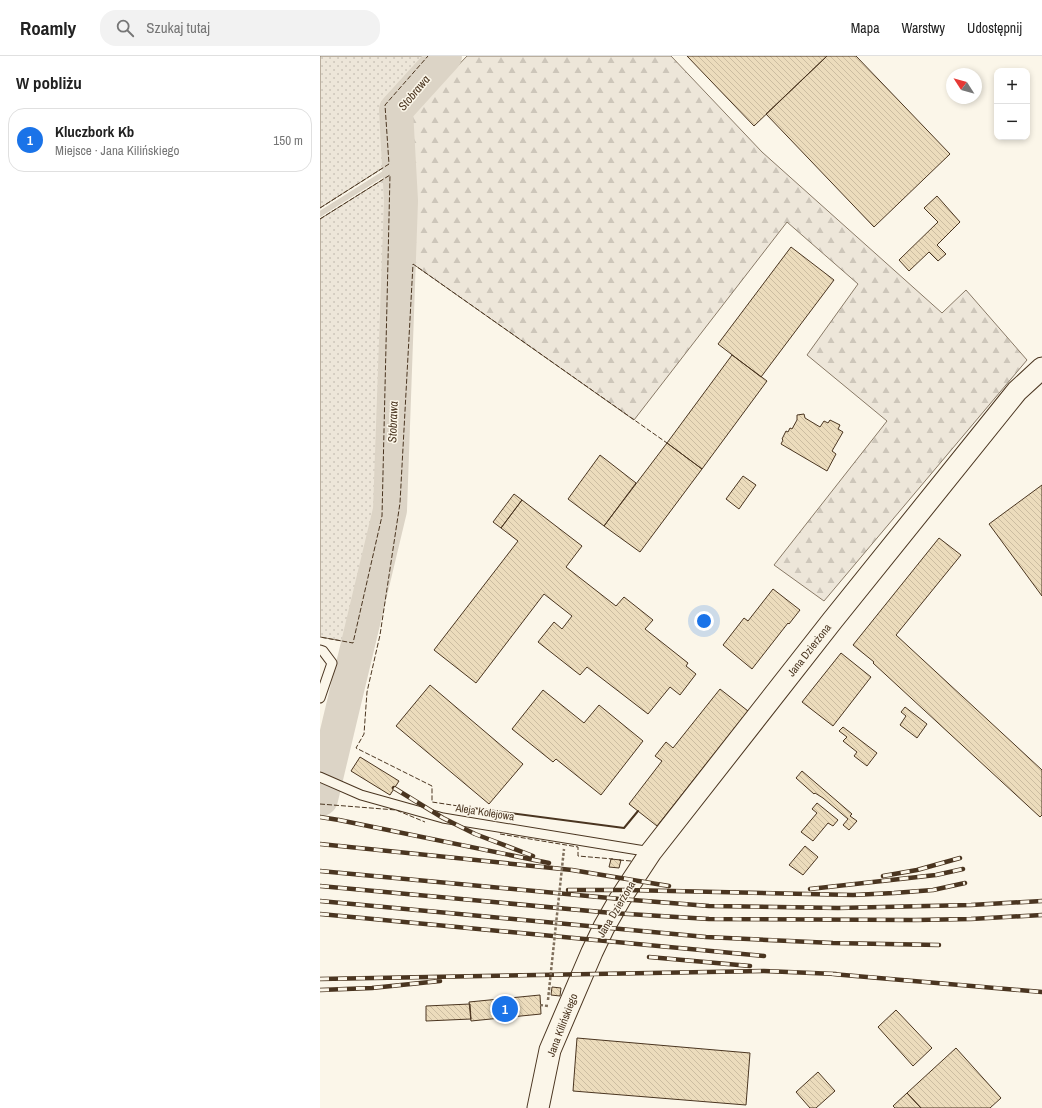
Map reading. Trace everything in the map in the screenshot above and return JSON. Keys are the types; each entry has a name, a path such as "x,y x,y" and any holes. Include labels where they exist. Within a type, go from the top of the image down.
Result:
{"street":[{"name":"Jana Dzierżona","path":"595,945 620,899 651,852 837,614 1017,390 1042,368"},
{"name":"Jana Kilińskiego","path":"538,1108 550,1050 595,945"}],"lane":[{"path":"320,650 323,651 332,663 320,698"},
{"name":"Aleja Kolejowa","path":"320,777 361,795 443,818 651,852"}],"path":[{"path":"549,990 564,849"},
{"path":"540,1005 548,1006"}],"green space":[{"path":"320,56 428,56 385,105 389,164 320,208"},
{"path":"467,56 671,56 762,152 942,313 966,290 1027,360 824,601 774,565 887,421 807,355 858,284 787,222 634,420 413,264 410,116"},
{"path":"390,175 382,516 353,643 320,637 320,219"}],"building":[{"path":"687,56 827,56 754,126"},
{"path":"827,56 856,56 950,154 874,227 766,114"},
{"path":"937,196 960,222 937,245 946,254 938,261 929,252 909,271 899,260 938,222 924,208"},
{"path":"791,247 834,280 761,377 718,344"},
{"path":"732,355 767,381 702,469 667,443"},
{"path":"804,414 805,418 820,427 824,421 828,423 830,420 840,425 838,429 843,432 832,451 836,454 827,471 781,444 786,431 788,432 790,428 792,429 797,420 797,415"},
{"path":"667,443 702,469 640,552 604,526"},
{"path":"600,455 636,483 604,526 568,499"},
{"path":"743,476 756,485 739,509 726,499"},
{"path":"1042,485 1042,596 989,524"},
{"path":"514,494 522,500 501,528 493,522"},
{"path":"522,500 582,546 566,567 616,606 624,597 653,620 645,629 688,663 686,666 696,674 680,695 670,687 648,714 587,667 580,675 538,642 554,622 562,629 572,616 544,594 476,683 434,650 518,541 501,528"},
{"path":"939,538 961,555 896,635 1042,770 1042,815 1040,817 873,663 874,662 853,645"},
{"path":"773,589 800,610 752,669 723,645 744,618 748,621"},
{"path":"841,653 871,677 833,726 802,702"},
{"path":"430,685 523,764 489,804 396,726"},
{"path":"720,689 748,711 657,826 629,804 662,761 655,756 666,742 673,748"},
{"path":"543,690 584,723 599,705 643,741 601,795 556,759 553,762 512,729"},
{"path":"905,707 927,724 917,738 900,725 906,716 901,712"},
{"path":"843,727 877,753 867,766 854,756 857,752 843,741 847,737 839,731"},
{"path":"360,757 399,781 390,795 351,771"},
{"path":"802,771 852,814 850,816 857,821 849,830 843,825 848,819 823,798 815,793 814,794 796,778"},
{"path":"817,803 838,820 833,826 828,823 813,841 801,832 817,813 812,809"},
{"path":"805,846 818,857 803,875 789,865"},
{"path":"611,859 621,860 619,868 609,867"},
{"path":"552,987 561,988 560,996 551,995"},
{"path":"540,995 541,1014 471,1021 469,1002"},
{"path":"470,1004 471,1019 426,1021 426,1006"},
{"path":"896,1010 932,1048 913,1066 878,1027"},
{"path":"577,1038 750,1053 746,1105 573,1091"},
{"path":"956,1048 1001,1098 990,1108 921,1108 907,1093"},
{"path":"818,1072 835,1091 816,1108 810,1108 796,1092"},
{"path":"907,1093 921,1108 895,1108 893,1106"}],"waterway":[{"name":"Stobrawa","path":"321,799 390,510 401,201 396,110 445,56"},
{"path":"320,214 399,164"}],"railway":[{"path":"394,788 443,818 475,834 533,856"},
{"path":"320,817 549,863"},
{"path":"320,844 572,870 669,886"},
{"path":"883,876 917,870 960,858"},
{"path":"810,889 936,875 963,869"},
{"path":"320,871 709,906 838,908 971,905 1042,901"},
{"path":"568,890 853,895 933,890 965,883"},
{"path":"320,886 612,913 709,919 915,920 971,919 1042,915"},
{"path":"320,901 706,937 833,943 939,945"},
{"path":"320,914 764,956"},
{"path":"649,957 750,966"},
{"path":"320,979 764,971 836,974"},
{"path":"832,974 1042,992"},
{"path":"320,990 372,988 440,981"}],"fence":[{"path":"320,208 389,164 385,105 428,56"},
{"path":"320,219 390,175 382,516 353,643 320,637"},
{"path":"465,807 432,802 432,786 356,748 364,734 367,692 380,635 400,503 413,264 667,443"},
{"path":"320,804 396,810 425,822"},
{"path":"500,834 578,847 578,856 613,859"},
{"path":"619,860 631,861"}],"wall":[{"path":"465,807 624,828 638,811"}],"place":[{"name":"Kluczbork Kb","path":"505,1009"}]}
